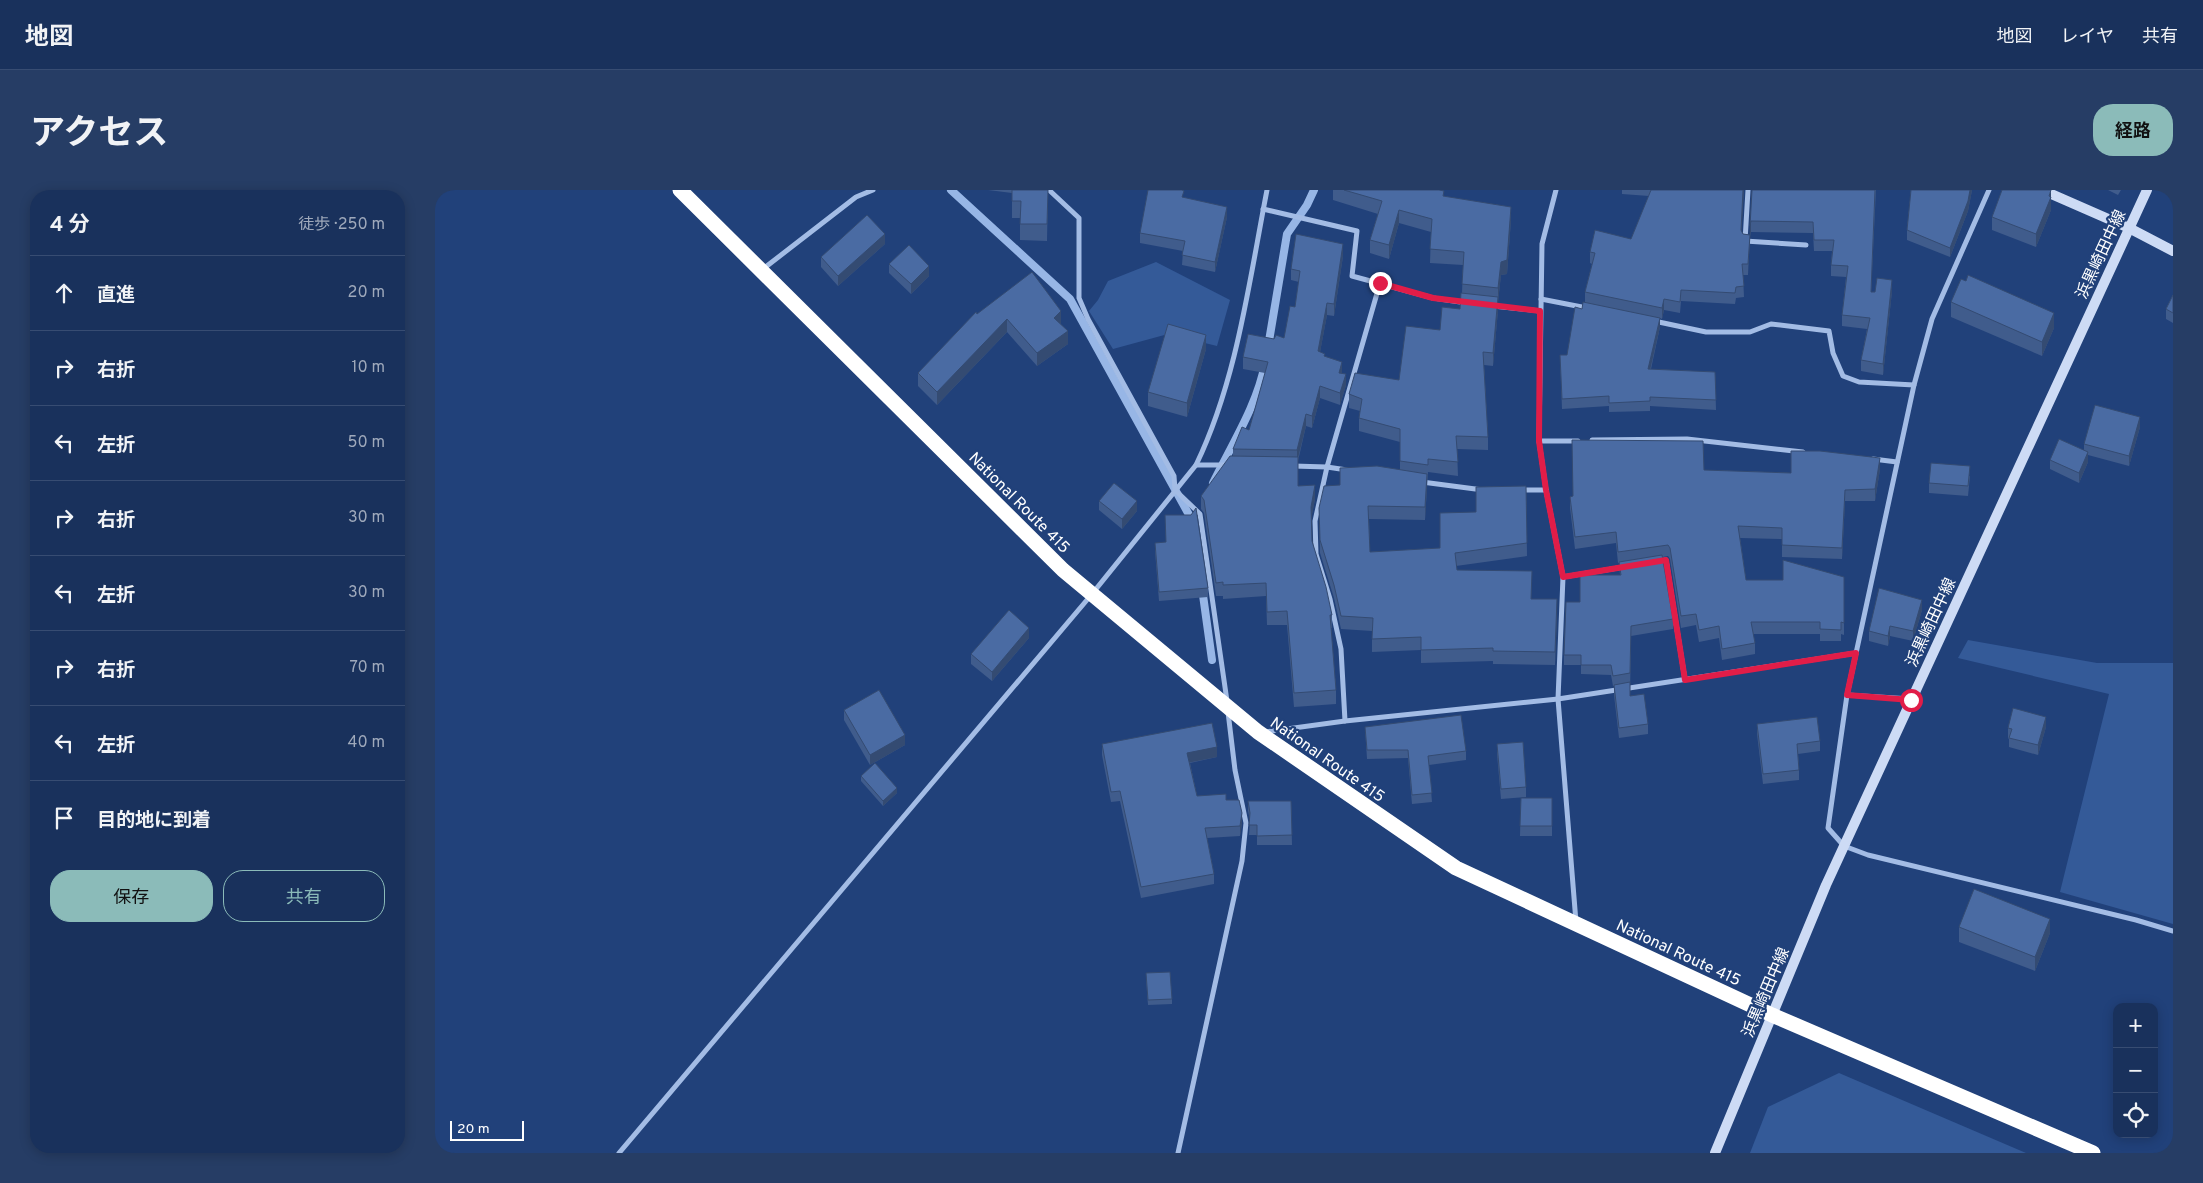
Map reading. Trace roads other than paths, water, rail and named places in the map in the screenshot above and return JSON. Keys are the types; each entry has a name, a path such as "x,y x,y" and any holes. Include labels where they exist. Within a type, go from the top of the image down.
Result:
{"highway":[{"name":"National Route 415","path":"680,190 1063,570 1258,732 1456,868 1772,1015 2093,1153"}],"main road":[{"path":"2043,190 2129,228 2173,251"},
{"name":"浜黒崎田中線","path":"1715,1153 1844,846 2147,190"}],"street":[{"path":"761,271 857,197 873,190"},
{"path":"1049,190 1079,218 1079,298 1088,319 1174,476 1175,490 1200,514 1235,770 1246,823 1242,861 1178,1153"},
{"path":"619,1153 1093,594 1196,465 1207,442 1230,373 1267,190"},
{"path":"1556,190 1542,244 1539,441 1546,490 1563,577 1558,700 1577,924"},
{"path":"1748,190 1745,241 1806,245"},
{"path":"1989,190 1932,319 1913,385 1847,695 1828,828 1844,846 1868,855 2136,920 2173,931"},
{"path":"1263,210 1357,231 1352,276 1433,298 1473,303"},
{"path":"1345,721 1341,649 1330,599 1316,554 1315,521 1327,467 1380,283"},
{"path":"1541,299 1589,309"},
{"path":"1483,305 1540,311"},
{"path":"1648,320 1706,332 1750,332 1771,324 1829,331 1833,353 1843,376 1859,382 1913,385"},
{"path":"1539,441 1687,439 1811,452"},
{"path":"1868,459 1897,462"},
{"path":"1196,465 1233,465"},
{"path":"1289,466 1327,467 1356,471"},
{"path":"1413,481 1471,490 1490,490"},
{"path":"1518,490 1546,490"},
{"path":"1647,564 1666,560 1685,680"},
{"path":"1563,577 1628,566"},
{"path":"1258,732 1345,721 1558,700 1856,653"},
{"path":"1847,695 1911,700"}],"waterway":[{"path":"951,190 1070,299 1193,522"},
{"path":"1268,347 1287,234 1307,205 1314,190"},
{"path":"1213,483 1250,409 1265,363"},
{"path":"1202,588 1212,660"}]}
